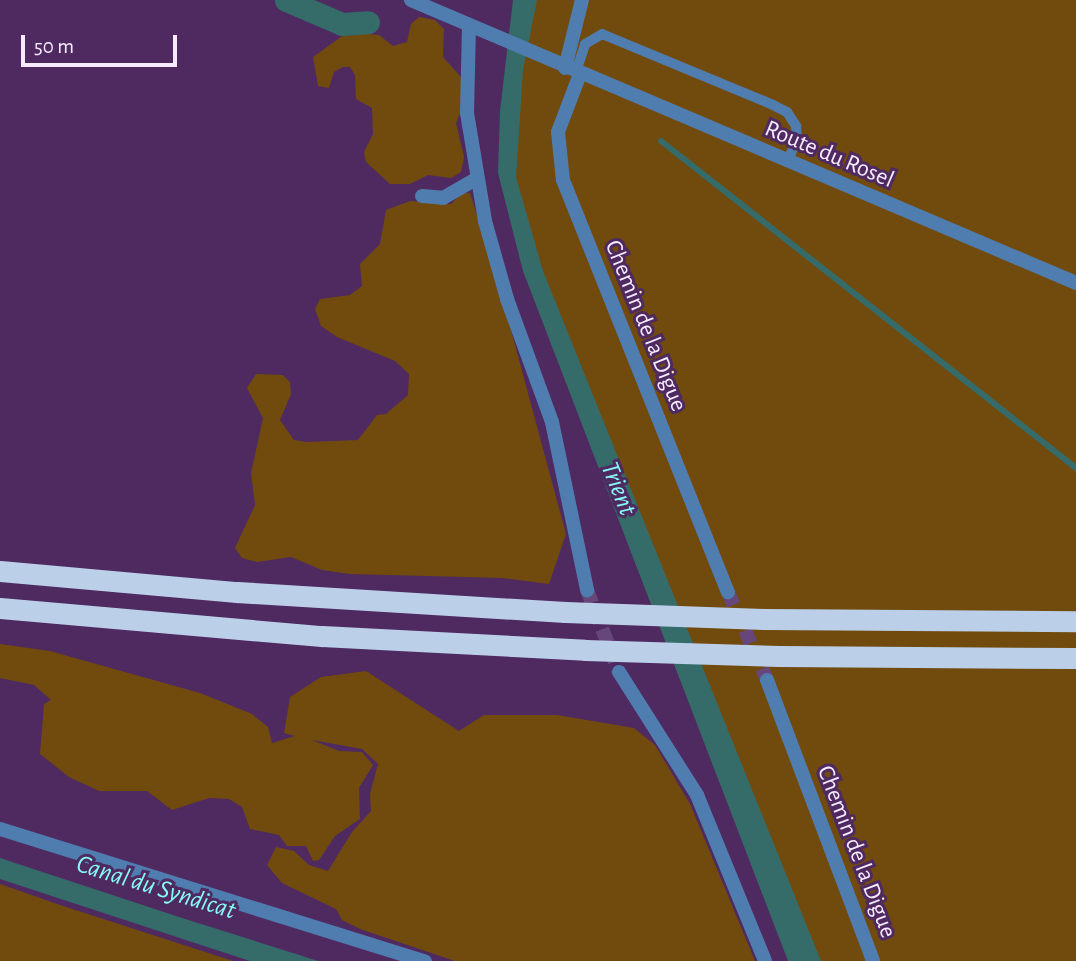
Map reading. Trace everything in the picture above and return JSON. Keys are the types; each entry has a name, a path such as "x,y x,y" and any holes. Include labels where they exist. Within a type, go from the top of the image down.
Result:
{"highway":[{"path":"0,571 250,593 565,612 764,619 1076,621"},
{"path":"0,608 322,636 585,650 779,656 1076,658"}],"street":[{"name":"Route du Rosel","path":"411,0 1076,283"},
{"name":"Chemin de la Digue","path":"582,0 574,71 558,132 559,166 728,592"},
{"path":"476,28 467,113 477,178 494,261 552,422 587,590"},
{"path":"422,197 443,198 477,178"},
{"path":"620,673 697,795 765,961"},
{"name":"Chemin de la Digue","path":"767,680 873,961"},
{"path":"0,829 425,961"}],"lane":[{"path":"574,71 585,44 602,34 773,105 787,112 796,126 797,139 788,162"}],"shaded area":[{"path":"526,0 1076,0 1076,961 803,961 546,304 512,175"},
{"path":"419,17 435,20 444,29 443,57 470,87 456,123 464,157 461,172 451,178 428,175 410,184 390,184 366,162 364,152 373,134 372,108 356,99 355,75 350,67 343,67 334,72 329,88 318,86 313,57 348,32 379,35 393,46 407,42 411,24"},
{"path":"462,193 470,193 498,282 566,534 549,584 502,578 349,574 322,570 291,557 257,562 242,558 235,548 255,505 251,473 263,418 247,388 256,374 283,375 290,382 291,394 280,420 294,440 307,442 358,440 377,415 386,414 408,395 409,374 395,361 337,337 321,326 315,309 320,299 350,295 362,286 360,264 380,244 386,210 410,201 451,204"},
{"path":"0,644 50,651 200,693 252,714 268,727 272,743 295,736 284,733 290,697 321,677 366,671 459,731 484,715 557,715 634,728 655,745 690,804 755,961 455,961 360,929 342,920 336,909 282,883 267,865 276,847 294,851 309,865 328,871 352,832 371,811 370,794 378,764 362,749 312,740 339,751 362,752 373,765 359,788 360,819 335,836 319,860 313,861 306,846 287,846 279,835 250,829 242,807 229,799 209,798 172,810 147,791 99,791 69,777 40,754 44,704 51,700 34,685 0,678"},
{"path":"0,884 60,905 233,961 0,961"}],"water":[{"name":"Trient","path":"513,0 537,0 523,70 516,177 543,271 821,961 788,961 523,271 498,173 500,111"},
{"name":"Canal du Syndicat","path":"0,858 318,961 250,961 0,879"}],"waterway":[{"path":"286,0 342,24 368,22"},
{"path":"661,141 1076,468"}],"tunnel":[{"path":"587,590 619,672"},
{"path":"728,592 767,680"}]}
